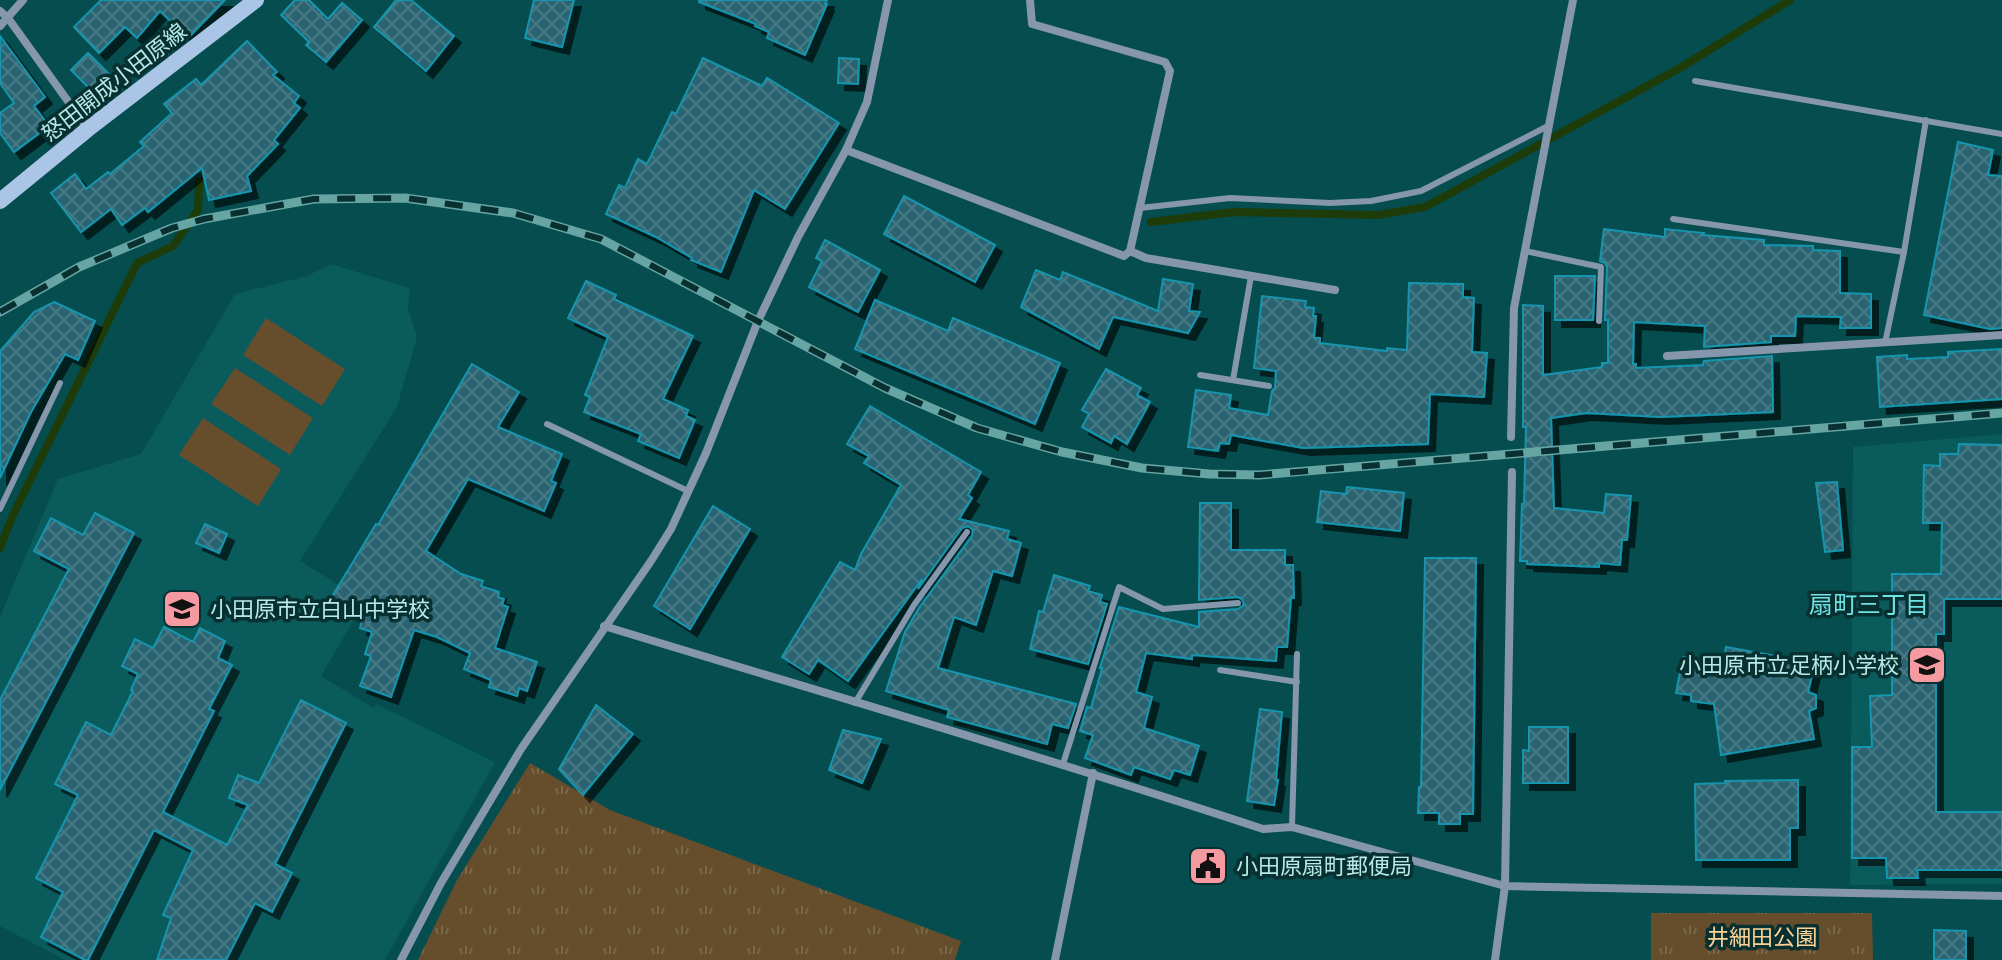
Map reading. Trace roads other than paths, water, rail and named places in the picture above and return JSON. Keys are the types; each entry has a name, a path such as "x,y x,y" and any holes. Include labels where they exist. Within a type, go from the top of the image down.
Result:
{"main road":[{"name":"怒田開成小田原線","path":"0,201 256,0"}],"street":[{"path":"0,26 23,0"},
{"path":"401,960 441,883 521,749 671,529 706,453 758,321 798,237 846,150 867,102 888,0"},
{"path":"846,150 1124,256 1130,251 1170,71 1165,62 1032,24 1030,0"},
{"path":"1511,437 1514,308 1573,0"},
{"path":"0,11 88,129"},
{"path":"1130,251 1146,258 1335,290"},
{"path":"1667,356 2002,335"},
{"path":"1495,960 1505,886 1512,472"},
{"path":"604,626 1093,773 1263,829 1292,827 1505,886 2002,896"},
{"path":"1055,960 1093,773"}],"lane":[{"path":"1695,81 2002,134"},
{"path":"1885,343 1926,120"},
{"path":"1140,208 1230,198 1330,203 1371,201 1403,195 1421,191 1548,126"},
{"path":"1673,219 1904,252"},
{"path":"1525,251 1601,267 1599,321"},
{"path":"1233,380 1251,276"},
{"path":"1200,375 1269,386"},
{"path":"0,509 60,383"},
{"path":"547,424 688,491"},
{"path":"855,703 914,605 967,532"},
{"path":"1063,764 1119,587 1163,609 1238,603"},
{"path":"1292,827 1297,654"},
{"path":"1220,670 1297,682"}],"waterway":[{"path":"1151,222 1234,212 1378,215 1425,207 1680,68 1790,0"},
{"path":"0,548 13,515 137,263 173,246 198,210 199,181"}],"railway":[{"path":"0,312 79,267 172,228 204,219 314,199 405,198 513,213 601,239 885,388 977,428 1062,452 1142,468 1259,475 2002,413"}],"place":[{"name":"小田原市立白山中学校","path":"182,609"},
{"name":"小田原市立足柄小学校","path":"1927,665"},
{"name":"小田原扇町郵便局","path":"1208,866"}],"district":[{"name":"扇町三丁目","path":"1869,605"}],"park label":[{"name":"井細田公園","path":"1762,937"}]}
